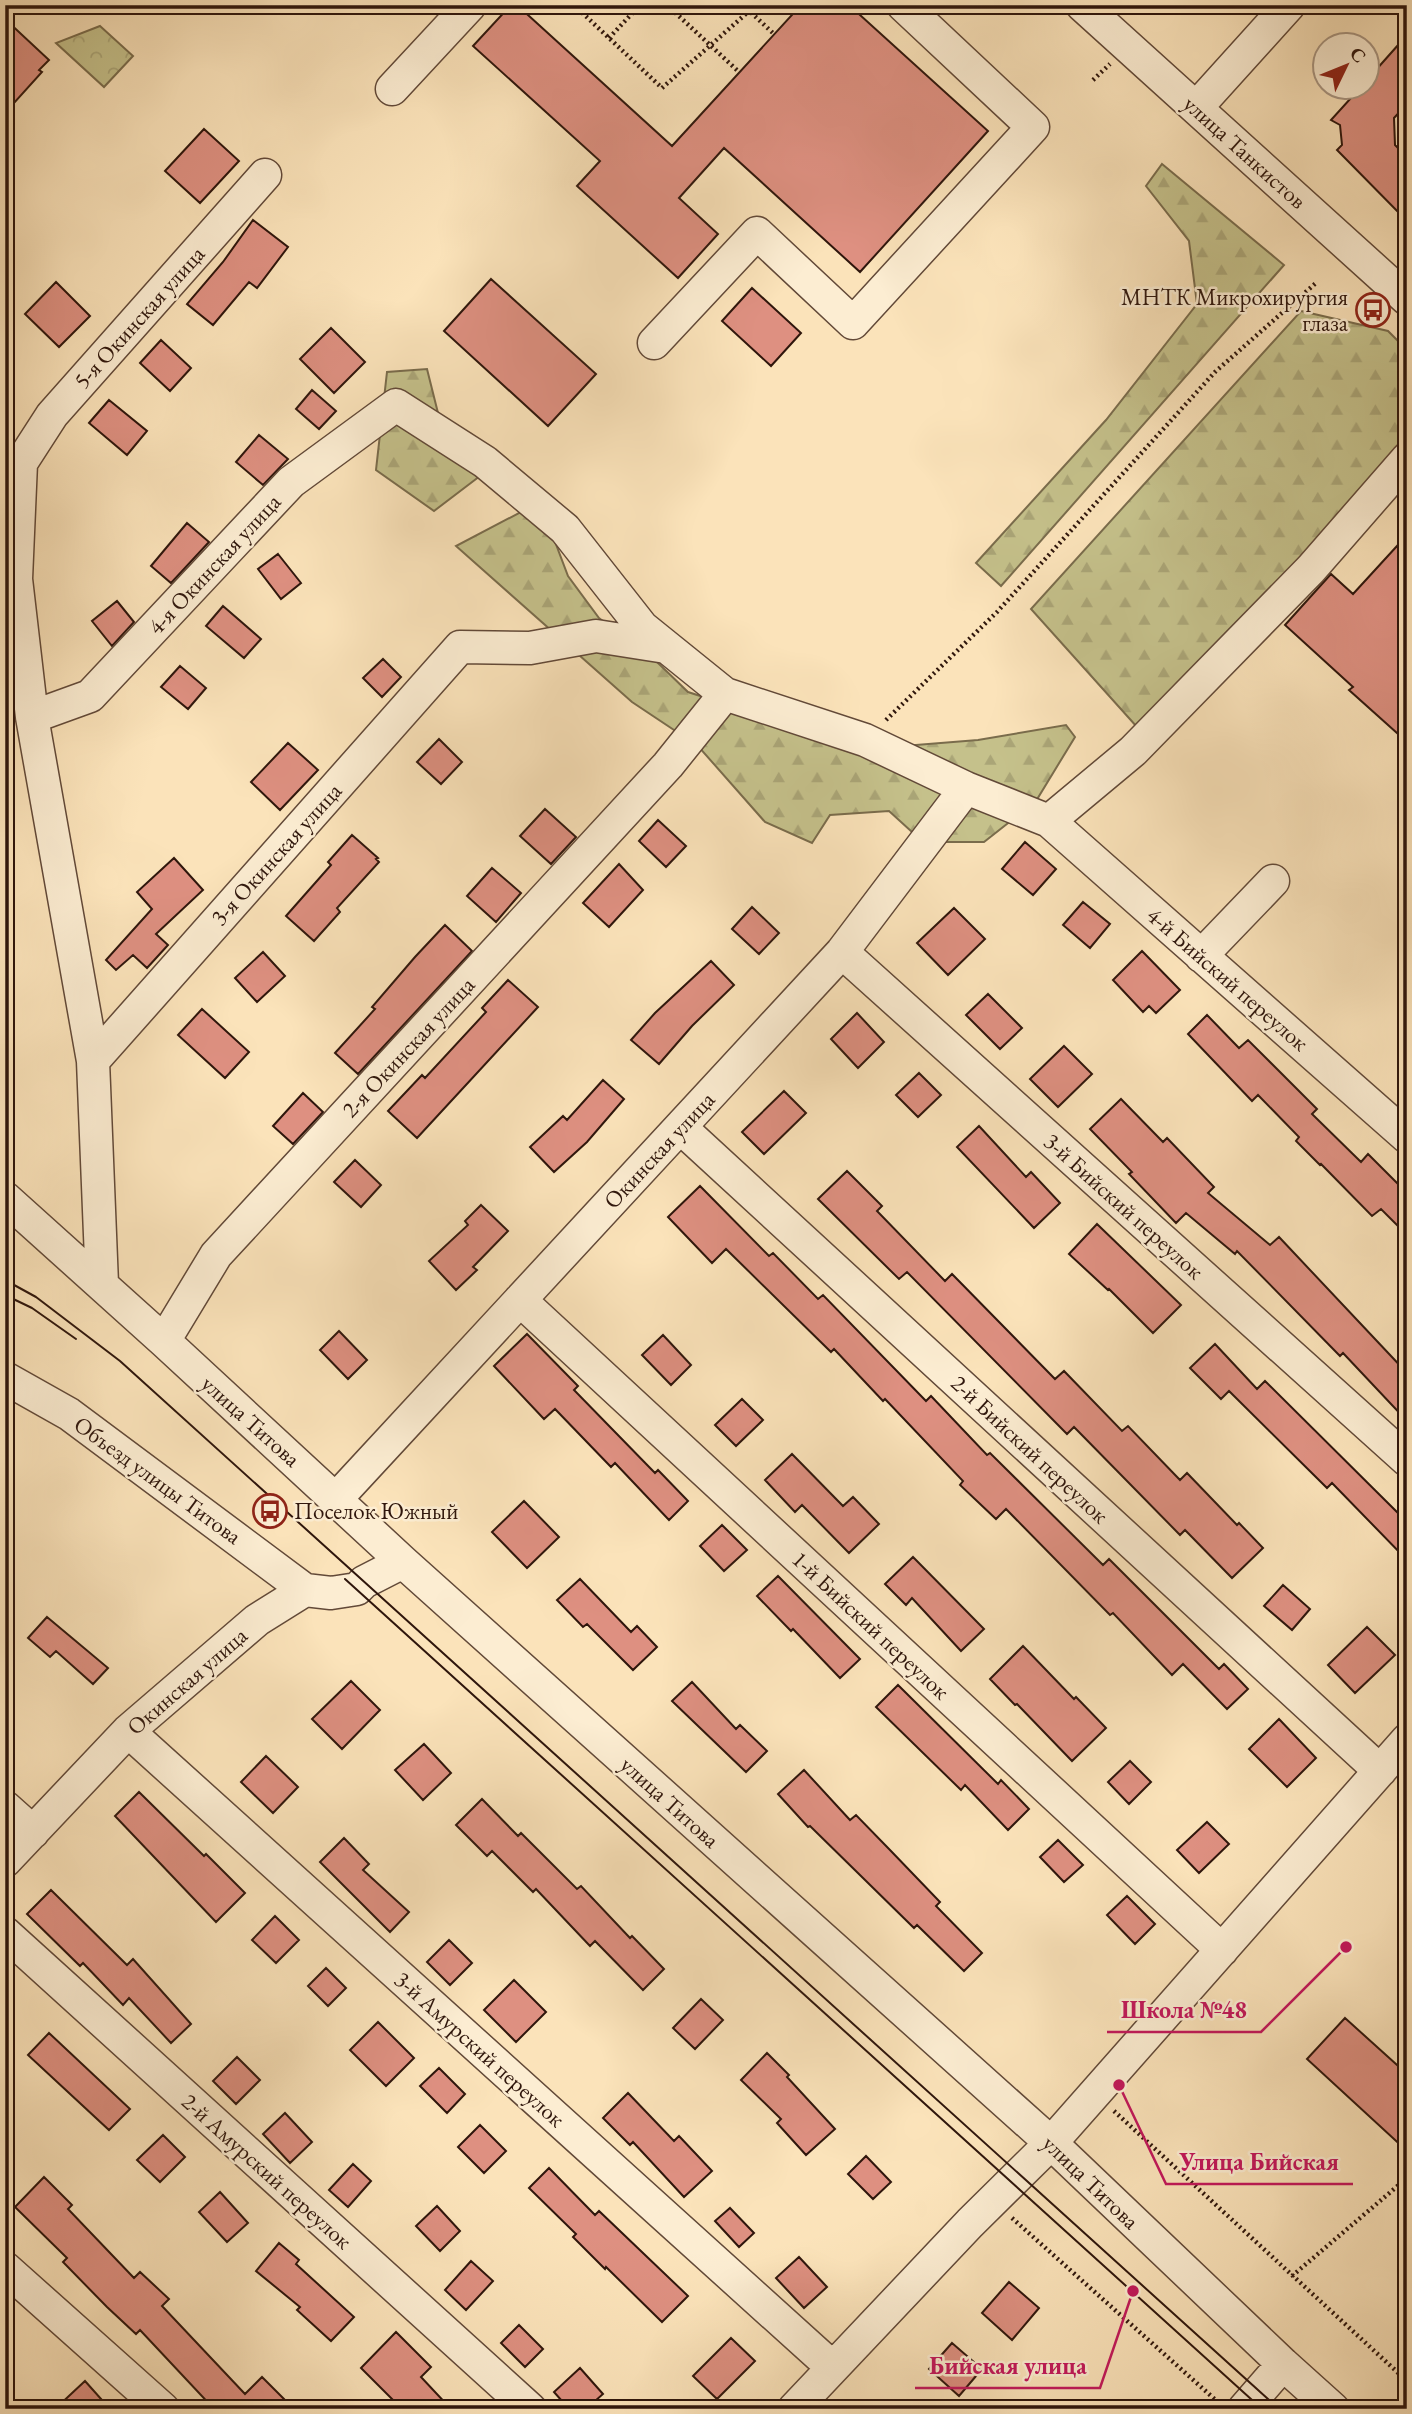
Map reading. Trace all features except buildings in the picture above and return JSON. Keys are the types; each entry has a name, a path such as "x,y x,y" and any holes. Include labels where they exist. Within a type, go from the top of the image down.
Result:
{"street":[{"path":"392,89 470,5"},
{"path":"654,343 757,233 853,323 1033,127 902,5"},
{"name":"улица Танкистов","path":"1082,5 1407,299"},
{"path":"1196,108 1289,5"},
{"name":"5-я Окинская улица","path":"32,717 16,579 21,463 52,415 265,175"},
{"name":"4-я Окинская улица","path":"32,717 90,696 290,482 396,405 485,462 565,529 642,626 666,647"},
{"path":"1049,821 1133,751 1311,569 1407,460"},
{"name":"3-я Окинская улица","path":"93,1061 460,647 530,648 596,636 666,647"},
{"path":"666,647 725,694"},
{"name":"4-й Бийский переулок","path":"725,694 865,740 966,788 1049,821 1407,1137"},
{"name":"2-я Окинская улица","path":"164,1341 216,1255 668,765 725,694"},
{"path":"32,717 93,1061 102,1284"},
{"name":"Окинская улица","path":"337,1499 842,951 966,788"},
{"path":"1201,956 1273,881"},
{"name":"3-й Бийский переулок","path":"842,951 1407,1460"},
{"name":"2-й Бийский переулок","path":"680,1127 1380,1771"},
{"name":"улица Титова","path":"5,1198 403,1562 1051,2143 1333,2409"},
{"name":"1-й Бийский переулок","path":"520,1300 1222,1950"},
{"name":"Объезд улицы Титова","path":"5,1378 69,1414 305,1590"},
{"path":"305,1590 331,1593 357,1589 364,1582 403,1562"},
{"name":"Окинская улица","path":"5,1860 128,1731 257,1620 305,1590"},
{"name":"3-й Амурский переулок","path":"128,1731 832,2367"},
{"path":"794,2409 1096,2094 1407,1740"},
{"path":"5,1807 33,1832"},
{"name":"2-й Амурский переулок","path":"5,1933 530,2409"},
{"path":"5,2268 159,2407"},
{"path":"1244,2409 1283,2364"}],"path":[{"path":"574,5 662,88 756,5"},
{"path":"609,38 640,5"},
{"path":"667,5 739,72"},
{"path":"743,5 774,34"},
{"path":"1093,80 1118,57"},
{"path":"865,740 997,612 1215,372 1317,282"},
{"path":"1096,2094 1407,2381"},
{"path":"1292,2276 1407,2178"},
{"path":"993,2201 1225,2409"}],"green space":[{"path":"100,26 133,56 104,87 56,43"},
{"path":"1162,164 1284,265 1001,586 976,563 1106,420 1197,304 1189,241 1146,186"},
{"path":"1301,311 1388,331 1407,350 1407,434 1277,589 1137,727 1031,609"},
{"path":"427,369 443,433 470,433 501,460 434,511 376,470 387,372"},
{"path":"540,502 568,576 599,618 657,662 688,692 866,749 978,740 1066,725 1075,737 1036,801 984,842 923,842 889,811 830,815 812,843 765,822 698,746 632,702 456,546"}],"tram line":[{"path":"5,1280 36,1297 120,1361 1279,2409"},
{"path":"5,1295 32,1308 76,1339"},
{"path":"345,1579 1262,2409"}],"place":[{"name":"МНТК Микрохирургия глаза","path":"1373,310"},
{"name":"Поселок Южный","path":"270,1511"},
{"name":"Школа №48","path":"1346,1947"},
{"name":"Улица Бийская","path":"1119,2085"},
{"name":"Бийская улица","path":"1133,2291"}]}
